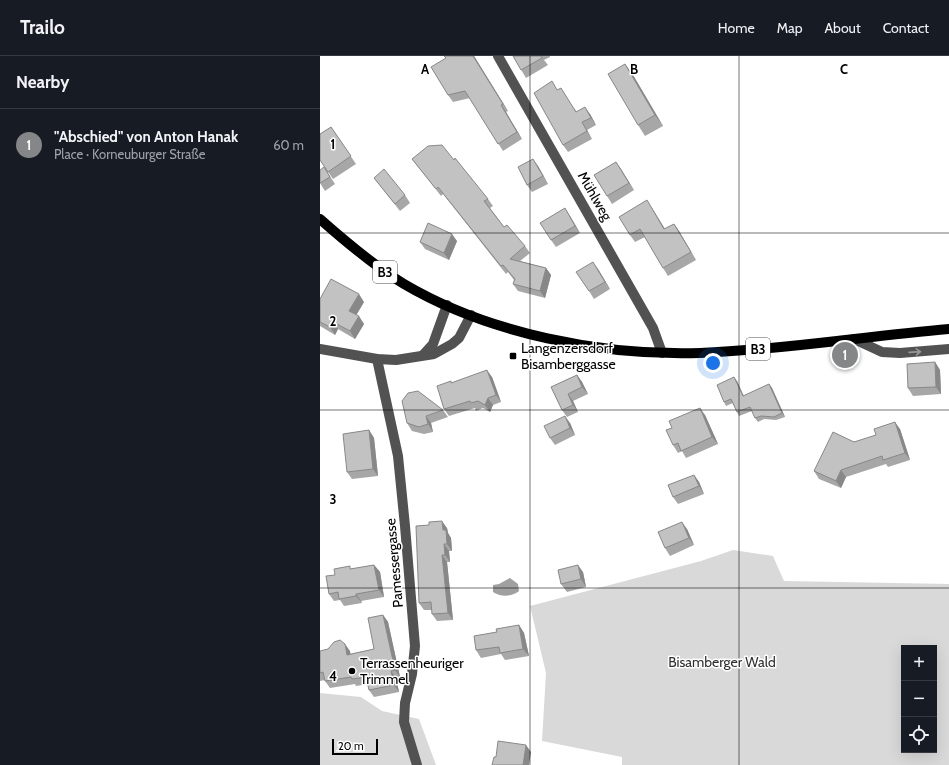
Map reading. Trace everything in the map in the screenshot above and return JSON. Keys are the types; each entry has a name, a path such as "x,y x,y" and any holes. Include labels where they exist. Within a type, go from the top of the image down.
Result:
{"main road":[{"name":"B3","path":"320,219 385,272 424,295 471,315 520,331 582,345 662,353 748,350 949,329"}],"street":[{"name":"Mühlweg","path":"498,56 654,328 662,353"},
{"path":"424,355 433,344 447,305"},
{"path":"320,349 377,359 396,360 434,354 452,344 459,338 471,315"},
{"path":"854,339 882,352 900,353 949,349"},
{"name":"Pamessergasse","path":"377,359 397,449 404,518 415,646 412,674 405,703 404,722 417,765"}],"green space":[{"name":"Bisamberger Wald","path":"733,550 773,556 784,581 949,584 949,765 622,765 622,757 542,741 546,673 530,606 701,561"},
{"path":"320,693 361,697 382,711 419,719 436,765 320,765"}],"shaded area":[{"path":"510,578 518,584 519,591 506,596 493,592 493,585 499,584"}],"building":[{"path":"444,56 473,56 503,104 501,105 517,132 498,144 465,91 448,95 431,67 446,58"},
{"path":"513,56 541,56 542,58 521,70"},
{"path":"625,64 655,115 638,125 608,74"},
{"path":"552,81 557,90 561,88 576,112 585,107 591,118 582,122 587,131 563,145 534,93"},
{"path":"331,127 351,156 328,172 320,160 320,134"},
{"path":"442,145 454,160 455,158 488,199 484,201 504,227 507,225 525,246 510,259 546,268 540,291 513,284 515,279 503,265 501,266 438,187 436,189 412,159 428,146"},
{"path":"533,159 543,176 527,185 518,167"},
{"path":"616,162 629,183 607,196 594,175"},
{"path":"324,167 330,177 320,183 320,170"},
{"path":"384,169 405,195 395,204 374,178"},
{"path":"647,200 664,229 674,224 691,252 663,268 640,229 630,235 619,217"},
{"path":"565,208 575,226 551,240 540,223"},
{"path":"428,223 452,234 444,253 420,242"},
{"path":"593,262 605,282 589,291 576,272"},
{"path":"331,279 359,294 349,311 359,316 350,331 333,322 330,327 320,322 320,299"},
{"path":"935,362 936,387 908,388 907,364"},
{"path":"487,370 496,395 488,398 485,405 478,401 471,403 470,401 444,409 437,386 451,381 451,383"},
{"path":"577,375 582,387 568,394 573,405 562,410 551,387"},
{"path":"734,377 743,396 769,384 782,413 774,417 761,416 755,418 750,407 737,412 731,399 724,402 717,385"},
{"path":"418,391 443,410 426,416 428,424 419,427 407,423 402,401 408,393"},
{"path":"700,408 712,437 681,451 678,443 673,445 666,430 672,428 669,421"},
{"path":"565,416 570,428 550,438 544,426"},
{"path":"895,422 905,453 883,460 882,456 841,470 836,481 814,471 833,432 854,442 876,435 874,429"},
{"path":"369,430 373,469 347,472 343,434"},
{"path":"694,475 699,486 673,497 668,485"},
{"path":"442,521 443,530 446,530 447,544 444,544 445,555 442,555 448,613 432,614 431,602 419,603 416,526 429,525 429,522"},
{"path":"682,522 689,538 665,548 658,532"},
{"path":"374,565 379,590 339,599 338,592 329,594 326,576 335,575 334,569 350,566 350,569"},
{"path":"578,565 581,579 561,584 558,570"},
{"path":"383,615 395,670 391,671 394,685 369,690 366,677 352,679 351,677 325,681 323,672 320,673 320,651 328,649 334,642 340,640 345,644 347,655 374,649 368,618"},
{"path":"519,625 523,649 500,653 499,647 476,650 474,636 497,632 496,629"},
{"path":"498,741 526,745 523,765 492,765 494,757 496,757"}],"place":[{"name":"\"Abschied\" von Anton Hanak","path":"845,355"},
{"name":"Langenzersdorf Bisamberggasse","path":"513,356"},
{"name":"Terrassenheuriger Trimmel","path":"352,671"}]}
